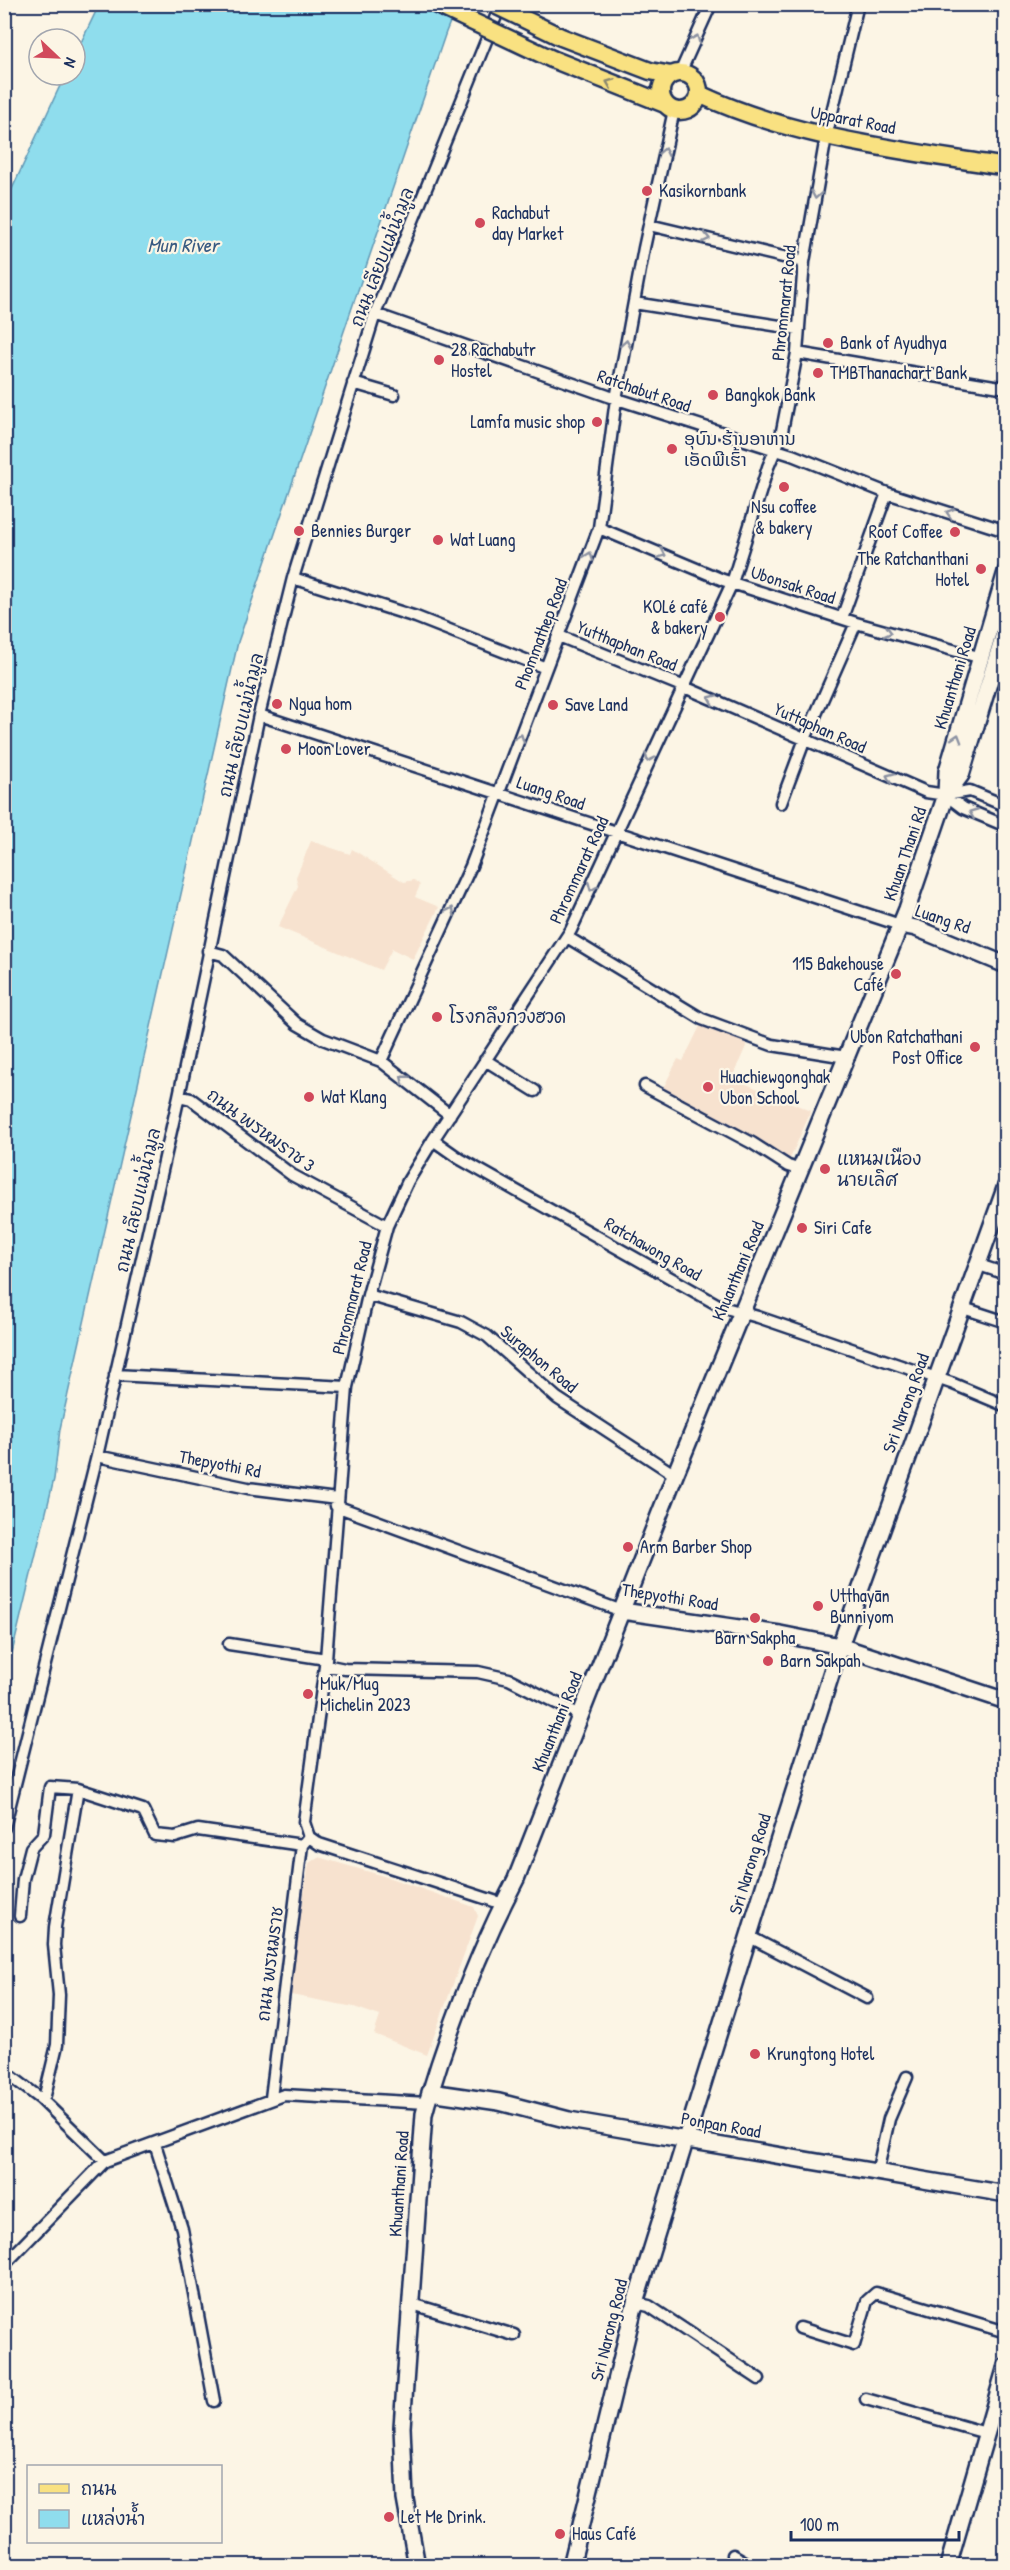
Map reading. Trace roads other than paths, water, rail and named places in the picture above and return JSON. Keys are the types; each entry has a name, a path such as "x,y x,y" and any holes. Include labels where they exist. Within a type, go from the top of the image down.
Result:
{"main road":[{"path":"435,4 552,59 669,107 690,108 699,94 694,79 650,71 561,37 493,4"},
{"path":"669,107 661,91 662,85 675,74"},
{"name":"Upparat Road","path":"699,94 716,102 826,137 1005,167"}],"street":[{"name":"ถนน เลียบแม่น้ำมูล","path":"4,1828 97,1456 179,1096 259,715 293,578 375,314 501,4"},
{"path":"675,74 711,4"},
{"name":"Phrommarat Road","path":"306,1841 304,1822 326,1662 336,1502 347,1387 368,1294 387,1226 408,1181 433,1140 567,937 682,686 732,583 781,436 797,353 804,262 826,137 858,4"},
{"name":"Phommathep Road","path":"381,1060 471,866 599,528 616,399 669,107"},
{"path":"649,225 804,262"},
{"path":"634,303 799,329"},
{"name":"Ratchabut Road","path":"375,314 616,399 792,456 887,494 1005,531"},
{"path":"797,353 1005,388"},
{"path":"353,383 394,395"},
{"path":"842,618 887,494"},
{"name":"Ubonsak Road","path":"599,528 732,583 856,623 989,659"},
{"name":"Khuanthani Road","path":"989,659 1005,572"},
{"path":"293,578 416,617 546,668"},
{"path":"781,804 804,739 856,623"},
{"path":"989,659 1005,627"},
{"name":"Yutthaphan Road","path":"559,636 682,686"},
{"name":"Khuan Thani Rd","path":"900,925 945,795 961,775 989,659"},
{"name":"Yuttaphan Road","path":"682,686 926,792 945,795"},
{"name":"Luang Road","path":"259,715 900,925"},
{"path":"945,795 970,791 1005,806"},
{"path":"945,795 963,808 1005,826"},
{"name":"Khuanthani Road","path":"417,2565 405,2499 402,2427 424,2114 429,2097 454,2023 502,1904 516,1879 675,1475 900,925"},
{"name":"Luang Rd","path":"900,925 916,928 1005,965"},
{"path":"567,937 702,1019 772,1045 846,1057"},
{"path":"208,951 223,955 297,1024 323,1039 381,1060 450,1115"},
{"path":"485,1060 535,1091"},
{"path":"645,1086 752,1143 788,1166 801,1170"},
{"name":"ถนน พรหมราช 3","path":"179,1096 191,1099 292,1175 387,1226"},
{"name":"Ratchawong Road","path":"433,1140 460,1159 722,1307 936,1378 1005,1406"},
{"name":"Sri Narong Road","path":"571,2565 635,2303 748,1936 840,1646 1005,1186"},
{"path":"976,1264 1005,1274"},
{"name":"Suraphon Road","path":"368,1294 461,1322 487,1336 558,1398 675,1475"},
{"path":"960,1307 1005,1322"},
{"path":"115,1375 347,1387"},
{"name":"Thepyothi Rd","path":"97,1456 249,1488 336,1502"},
{"name":"Thepyothi Road","path":"336,1502 622,1611 780,1634 840,1646 1005,1701"},
{"path":"229,1644 326,1662 345,1669 478,1672 509,1679 580,1715"},
{"path":"20,1916 20,1896 30,1848 44,1834 50,1786 78,1789 143,1810 156,1835 176,1836 198,1830 306,1841 502,1904"},
{"path":"40,2099 45,2095 57,2046 59,1995 54,1945 78,1789"},
{"name":"ถนน พรหมราช","path":"271,2098 306,1841"},
{"path":"748,1936 867,1998"},
{"path":"4,2071 40,2099 105,2161"},
{"path":"877,2173 889,2119 907,2077"},
{"path":"4,2265 105,2161 284,2095 429,2097"},
{"name":"Ponpan Road","path":"429,2097 499,2102 569,2120 686,2138 1005,2194"},
{"path":"155,2144 182,2229 214,2401"},
{"path":"800,2328 854,2345 867,2301 876,2293 1005,2332"},
{"path":"409,2303 514,2335"},
{"path":"635,2303 649,2306 759,2379"},
{"path":"948,2565 1005,2366"},
{"path":"866,2398 986,2433"},
{"path":"733,2555 752,2565"}],"water":[{"name":"Mun River","path":"99,5 457,5 238,642 60,1429 54,1479 5,1682 5,204 59,87 87,87 87,30"}],"place":[{"name":"Kasikornbank","path":"647,191"},
{"name":"Rachabut day Market","path":"480,223"},
{"name":"Bank of Ayudhya","path":"828,343"},
{"name":"28 Rachabutr Hostel","path":"439,360"},
{"name":"TMBThanachart Bank","path":"818,373"},
{"name":"Bangkok Bank","path":"713,395"},
{"name":"Lamfa music shop","path":"597,422"},
{"name":"ອຸບົນ ຮ້ານອາຫານ ເອັດພີເຮົ້າ","path":"672,449"},
{"name":"Nsu coffee & bakery","path":"784,487"},
{"name":"Bennies Burger","path":"299,531"},
{"name":"Roof Coffee","path":"955,532"},
{"name":"Wat Luang","path":"438,540"},
{"name":"The Ratchanthani Hotel","path":"981,569"},
{"name":"KOLé café & bakery","path":"720,617"},
{"name":"Ngua hom","path":"277,704"},
{"name":"Save Land","path":"553,705"},
{"name":"Moon Lover","path":"286,749"},
{"name":"115 Bakehouse Café","path":"896,974"},
{"name":"โรงกลึงกวงฮวด","path":"437,1017"},
{"name":"Ubon Ratchathani Post Office","path":"975,1047"},
{"name":"Huachiewgonghak Ubon School","path":"708,1087"},
{"name":"Wat Klang","path":"309,1097"},
{"name":"แหนมเนือง นายเลิศ","path":"825,1169"},
{"name":"Siri Cafe","path":"802,1228"},
{"name":"Arm Barber Shop","path":"628,1547"},
{"name":"Utthayān Bunniyom","path":"818,1606"},
{"name":"Barn Sakpha","path":"755,1618"},
{"name":"Barn Sakpah","path":"768,1661"},
{"name":"Muk/Mug Michelin 2023","path":"308,1694"},
{"name":"Krungtong Hotel","path":"755,2054"},
{"name":"Let Me Drink.","path":"389,2517"},
{"name":"Haus Café","path":"560,2534"}]}
